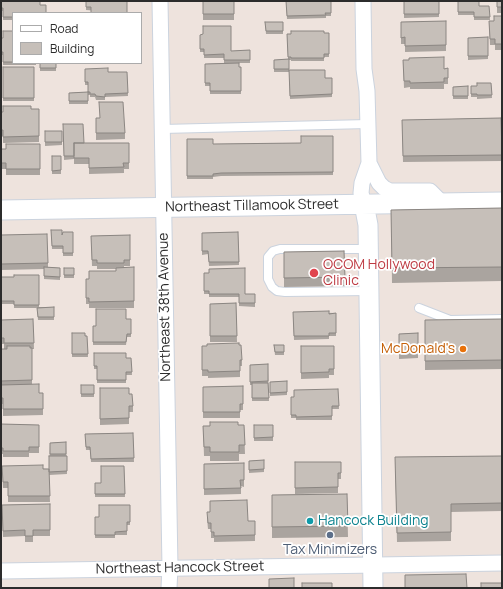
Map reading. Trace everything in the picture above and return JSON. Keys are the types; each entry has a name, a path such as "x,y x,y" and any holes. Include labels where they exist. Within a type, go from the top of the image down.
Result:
{"street":[{"name":"Northeast 38th Avenue","path":"160,1 170,567 169,588"},
{"path":"363,1 364,68 367,91 369,163 362,183 361,194 368,224 373,588"},
{"path":"369,163 379,183 384,188 390,191 430,191 442,203"},
{"name":"Northeast Tillamook Street","path":"1,210 502,202"},
{"name":"Northeast Hancock Street","path":"1,571 170,567 502,563"}],"lane":[{"path":"162,129 368,124"},
{"path":"368,249 280,249 273,251 268,257 268,279 272,287 277,291 285,292 369,290"},
{"path":"419,308 450,320 502,319"}],"building":[{"path":"1,1 40,1 40,5 46,5 46,12 12,12 12,17 3,17 3,8 1,8"},
{"path":"86,1 127,1 127,12 91,12 91,7 86,7"},
{"path":"203,1 234,1 234,14 203,14"},
{"path":"286,1 331,1 331,13 325,13 326,15 287,16"},
{"path":"404,1 439,1 439,14 404,14"},
{"path":"458,1 479,1 479,6 489,6 490,17 474,17 474,12 458,12"},
{"path":"497,1 502,1 502,7 497,7"},
{"path":"494,16 502,16 502,44 495,44 495,39 490,39 489,21 494,21"},
{"path":"446,21 446,45 405,46 405,37 401,38 401,22"},
{"path":"265,22 283,22 283,31 266,31"},
{"path":"203,26 231,26 231,51 250,50 250,60 224,60 224,54 204,55 204,49 200,49 200,35 203,34"},
{"path":"3,31 12,31 12,62 3,62 1,38 3,38"},
{"path":"291,31 324,31 324,33 329,33 329,54 324,54 324,58 288,57 287,34 291,34"},
{"path":"488,37 488,56 468,56 468,38"},
{"path":"444,57 444,69 448,68 448,78 444,78 444,82 410,83 410,81 404,81 403,60 409,60 409,58"},
{"path":"289,59 289,69 274,69 274,60"},
{"path":"239,63 239,67 241,67 241,91 210,91 210,83 205,83 205,64"},
{"path":"40,64 56,64 56,68 40,68"},
{"path":"3,67 34,67 34,98 3,98"},
{"path":"108,68 108,72 127,72 128,93 105,94 105,97 96,96 95,94 90,94 90,92 88,92 88,82 85,82 85,69"},
{"path":"289,70 325,70 325,78 332,78 332,94 290,96"},
{"path":"477,83 491,83 492,95 471,94 471,86 477,86"},
{"path":"468,86 468,96 453,96 453,87"},
{"path":"88,92 88,101 69,101 69,93"},
{"path":"99,102 123,102 125,133 96,133 96,118 100,118"},
{"path":"3,106 31,106 31,109 39,109 39,136 3,137 3,130 1,130 1,112 3,112"},
{"path":"501,118 502,155 403,156 402,120"},
{"path":"63,124 83,124 84,143 74,143 74,156 64,156"},
{"path":"45,131 62,131 62,142 45,142"},
{"path":"301,136 333,136 333,172 221,173 213,174 213,176 187,176 187,139 213,139 213,144 301,143"},
{"path":"74,143 129,143 129,163 123,163 124,167 89,168 89,158 74,158"},
{"path":"6,144 40,144 40,169 6,169 6,163 1,163 1,149 6,149"},
{"path":"52,156 61,156 61,170 52,171"},
{"path":"502,208 502,267 392,268 391,210"},
{"path":"51,230 62,230 62,235 63,232 73,232 73,253 63,253 63,246 52,246"},
{"path":"238,232 239,262 209,262 208,251 202,251 202,233"},
{"path":"47,234 48,263 1,264 1,235"},
{"path":"130,235 130,260 124,260 124,263 97,263 97,260 92,260 91,236"},
{"name":"OCOM Hollywood Clinic","path":"344,251 345,277 284,278 284,252"},
{"path":"44,267 60,268 60,277 44,276"},
{"path":"134,267 134,301 89,302 89,298 86,298 86,279 89,279 89,271 116,271 116,268"},
{"path":"64,268 74,268 74,275 64,275"},
{"path":"245,268 245,294 255,294 255,303 239,303 239,294 209,294 209,291 204,291 204,273 209,273 209,269"},
{"path":"14,275 39,275 39,305 14,305 14,301 1,301 1,277 14,277"},
{"path":"236,303 237,336 210,336 210,304"},
{"path":"54,307 54,317 38,317 37,308"},
{"path":"96,309 126,309 126,319 131,319 131,334 127,334 126,342 93,342 93,326 96,326"},
{"path":"329,311 329,314 336,313 336,333 329,333 329,336 294,336 293,312"},
{"path":"33,319 34,343 4,343 4,338 1,338 1,320"},
{"name":"McDonald's","path":"502,319 502,360 425,361 425,320"},
{"path":"72,333 85,333 85,336 87,336 88,354 72,354"},
{"path":"418,333 418,352 399,353 399,334"},
{"path":"239,343 239,345 241,345 242,360 240,360 240,371 208,372 208,370 202,370 202,346 207,346 207,344"},
{"path":"274,345 284,345 284,352 275,352"},
{"path":"7,346 30,346 30,348 32,348 32,380 1,381 1,349 7,349"},
{"path":"301,346 334,346 334,369 329,369 329,372 301,373"},
{"path":"94,353 126,353 126,358 131,358 132,372 126,372 126,380 97,380 97,366 94,366"},
{"path":"268,364 268,381 250,382 250,365"},
{"path":"287,381 287,392 270,393 270,382"},
{"path":"252,383 268,383 269,398 252,398"},
{"path":"39,384 39,393 43,393 43,409 3,409 1,385"},
{"path":"81,385 94,385 94,394 81,394"},
{"path":"243,386 243,404 240,404 240,412 203,412 203,387"},
{"path":"100,388 129,388 129,394 132,394 133,406 129,406 129,418 100,419"},
{"path":"338,389 339,406 332,406 332,416 296,417 296,415 291,415 291,397 294,397 294,390"},
{"path":"210,422 238,422 238,425 244,425 245,445 239,445 239,452 210,452 210,447 204,447 203,426 210,426"},
{"path":"1,424 39,425 39,447 29,447 29,451 3,451 3,448 1,448"},
{"path":"254,425 273,425 273,437 254,438"},
{"path":"133,433 134,458 91,459 90,447 86,447 85,434"},
{"path":"66,442 66,454 50,454 50,443"},
{"path":"49,456 67,456 67,471 49,472"},
{"path":"502,456 502,503 451,504 451,532 397,533 395,457"},
{"path":"264,460 264,469 249,470 249,461"},
{"path":"295,462 341,462 341,473 338,473 338,487 295,488"},
{"path":"244,463 244,480 240,480 241,488 204,489 204,464"},
{"path":"43,465 43,469 49,469 50,496 8,496 8,482 3,482 2,466"},
{"path":"101,466 124,466 125,494 95,494 95,483 101,483"},
{"name":"Hancock Building","path":"347,494 348,526 272,527 272,495"},
{"path":"247,500 248,521 255,521 255,535 214,536 214,532 211,532 211,523 208,523 207,512 210,512 210,501"},
{"path":"50,504 50,530 33,530 33,536 25,536 25,530 3,531 2,505"},
{"path":"99,505 130,505 130,522 127,522 127,531 115,532 115,535 95,535 95,517 99,517"},
{"path":"466,574 467,588 405,588 405,575"},
{"path":"294,578 294,588 269,588 269,579"},
{"path":"302,583 332,583 332,588 302,588"},
{"path":"481,583 502,583 502,588 481,588"}],"place":[{"name":"OCOM Hollywood Clinic","path":"314,273"},
{"name":"McDonald's","path":"463,349"},
{"name":"Hancock Building","path":"310,521"},
{"name":"Tax Minimizers","path":"330,535"}]}
